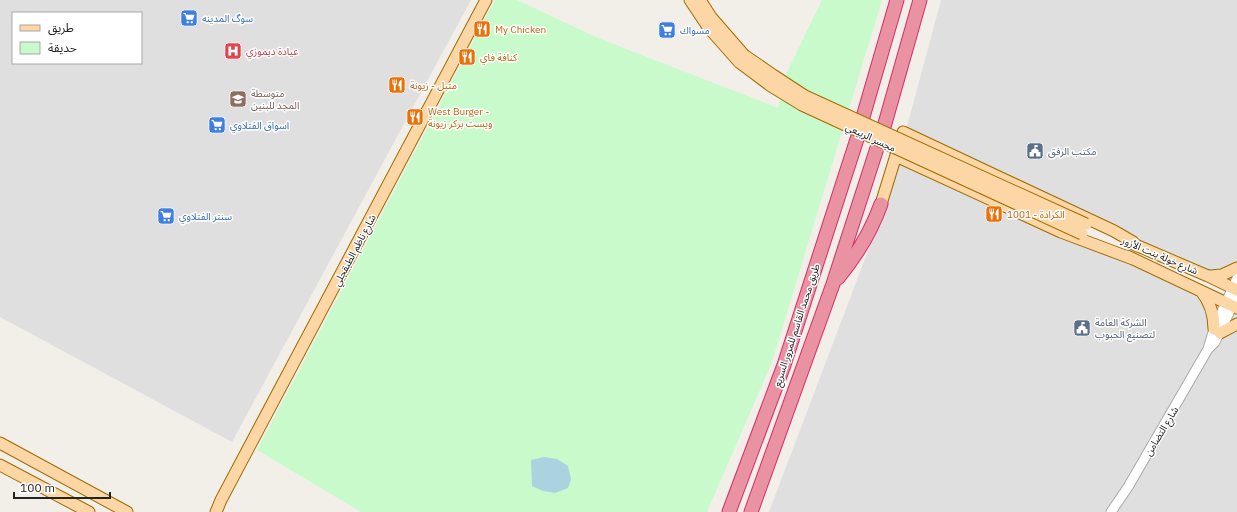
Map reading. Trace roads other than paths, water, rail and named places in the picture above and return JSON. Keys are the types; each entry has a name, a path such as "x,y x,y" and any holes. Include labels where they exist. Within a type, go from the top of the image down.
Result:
{"highway":[{"path":"863,117 897,0"},
{"path":"884,127 920,0"},
{"name":"طريق محمد القاسم للمرور السريع","path":"729,512 784,365 858,136"},
{"name":"طريق محمد القاسم للمرور السريع","path":"751,512 833,284 878,145"},
{"path":"833,284 861,247 876,218 881,204"},
{"path":"720,512 784,365"},
{"path":"760,512 769,463"}],"main road":[{"name":"شارع ناظم الطبقجلي","path":"216,512 486,0"},
{"name":"مجسر الربيعي","path":"690,0 708,27 742,59 773,75 805,96 1084,229"},
{"name":"مجسر الربيعي","path":"700,0 742,59"},
{"path":"903,134 1114,231 1137,246"},
{"path":"881,204 897,154 1061,232 1133,259"},
{"name":"شارع خولة بنت الأزور","path":"1084,229 1137,246 1208,276 1234,296"},
{"name":"شارع خولة بنت الأزور","path":"1084,229 1133,259 1200,290 1234,296"},
{"path":"1208,276 1222,275 1237,268"},
{"path":"1200,290 1209,302 1217,331 1237,324"},
{"path":"0,443 127,512"},
{"path":"0,465 89,512"},
{"name":"شارع ناظم الطبقجلي","path":"211,512 221,500"}],"street":[{"name":"شارع التضامن","path":"1111,512 1128,487 1208,349 1234,296"}],"water":[{"path":"544,457 557,459 568,466 571,479 568,488 555,493 543,491 532,486 531,460"}],"place":[{"name":"سوگ المدينه","path":"189,18"},
{"name":"My Chicken","path":"482,29"},
{"name":"مسواك","path":"667,30"},
{"name":"عيادة ديموزي","path":"233,51"},
{"name":"كنافة فاي","path":"467,57"},
{"name":"متبل - زيونة","path":"397,85"},
{"name":"متوسطة المجد للبنين","path":"238,99"},
{"name":"West Burger - ويست بركر زيونة","path":"415,117"},
{"name":"اسواق الفتلاوي","path":"217,125"},
{"name":"مكتب الرفق","path":"1035,151"},
{"name":"1001 - الكرادة","path":"994,214"},
{"name":"سنتر الفتلاوي","path":"166,216"},
{"name":"الشركة العامة لتصنيع الحبوب","path":"1082,328"}]}
